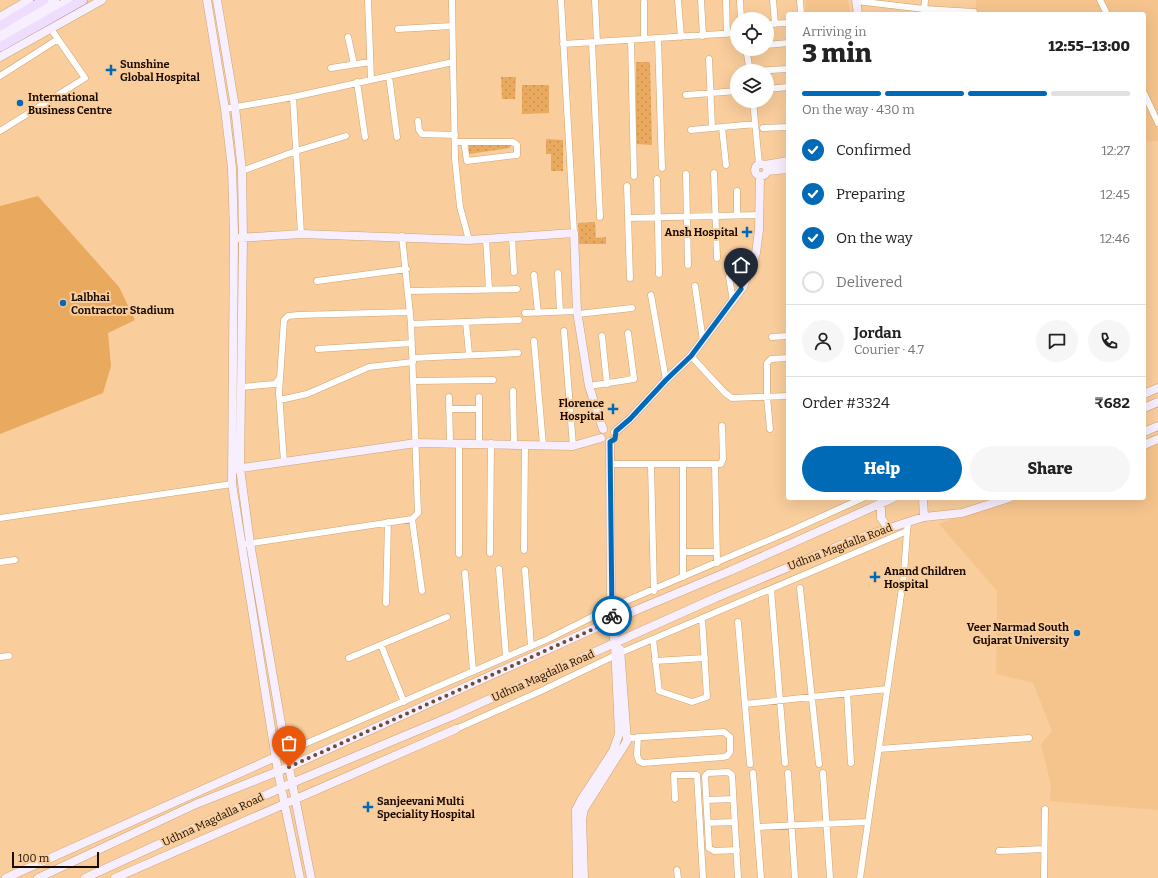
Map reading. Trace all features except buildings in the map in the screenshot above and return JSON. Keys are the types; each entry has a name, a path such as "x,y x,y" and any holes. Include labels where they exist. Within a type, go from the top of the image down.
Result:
{"main road":[{"path":"0,26 44,0"},
{"path":"0,47 83,0"}],"street":[{"path":"0,17 30,0"},
{"path":"0,32 55,0"},
{"path":"0,40 68,0"},
{"path":"0,57 102,0"},
{"path":"207,0 225,109 232,168 236,469 278,772 300,878"},
{"path":"217,0 235,107 242,171 243,238 241,387 236,469 232,484 246,544 311,878"},
{"path":"368,0 371,79"},
{"path":"452,0 455,142 460,207 469,240"},
{"path":"562,0 563,44 578,312 589,386 603,429 601,433 602,438 605,442 610,442 616,437 616,432 691,356 733,302 750,272 756,253 760,215 760,176 764,176 764,167 755,124 754,108"},
{"path":"595,0 600,217"},
{"path":"678,0 681,37"},
{"path":"701,0 703,36"},
{"path":"726,0 727,34"},
{"path":"740,0 741,12"},
{"path":"773,0 775,24 786,23"},
{"path":"800,0 801,12"},
{"path":"924,12 925,0"},
{"path":"1100,0 1106,12"},
{"path":"858,12 856,1 924,12 974,12"},
{"path":"644,2 644,39"},
{"path":"398,28 452,26"},
{"path":"0,131 85,78 51,29"},
{"path":"563,44 730,34"},
{"path":"348,37 354,64"},
{"path":"0,76 58,39"},
{"path":"658,39 662,168"},
{"path":"631,40 634,176"},
{"path":"774,44 786,43"},
{"path":"709,59 712,128"},
{"path":"331,68 370,62"},
{"path":"225,109 293,97 453,62"},
{"path":"774,70 786,69"},
{"path":"389,76 397,136"},
{"path":"357,82 364,137"},
{"path":"774,88 786,87"},
{"path":"686,95 730,92"},
{"path":"293,97 300,234"},
{"path":"1146,97 1158,123"},
{"path":"418,121 419,130 422,134 455,135"},
{"path":"691,130 755,124"},
{"path":"722,127 726,165"},
{"path":"763,128 786,127"},
{"path":"242,171 296,150 346,136"},
{"path":"455,142 464,142 515,142 517,145 517,155 467,161 464,142"},
{"path":"764,167 786,162"},
{"path":"764,167 786,169"},
{"path":"714,173 717,258"},
{"path":"686,174 688,265"},
{"path":"657,179 659,274"},
{"path":"627,186 630,278"},
{"path":"737,191 738,215"},
{"path":"628,218 760,215"},
{"path":"234,237 243,238 300,234 402,236 469,240 574,233"},
{"path":"246,544 416,517 419,509 413,360 407,269 402,236"},
{"path":"512,236 514,272"},
{"path":"486,238 488,289"},
{"path":"317,281 407,269"},
{"path":"558,273 560,312"},
{"path":"534,276 538,313"},
{"path":"729,277 733,302"},
{"path":"695,286 703,341"},
{"path":"408,291 517,289"},
{"path":"651,295 666,380"},
{"path":"525,313 578,312 632,308"},
{"path":"284,462 280,378 283,323 288,316 410,312"},
{"path":"411,324 519,320"},
{"path":"466,322 469,354"},
{"path":"564,331 573,446"},
{"path":"589,386 634,379 628,332"},
{"path":"602,336 607,384"},
{"path":"772,337 786,336"},
{"path":"534,341 543,445"},
{"path":"318,349 412,343"},
{"path":"280,400 307,394 369,367 413,360 469,354 518,353"},
{"path":"691,356 729,396 737,399 786,396"},
{"path":"770,429 767,397 767,363 771,359 786,358"},
{"path":"241,387 275,384 280,378"},
{"path":"414,381 493,380"},
{"path":"1146,393 1158,388"},
{"path":"513,391 514,445"},
{"path":"449,397 450,443"},
{"path":"479,397 479,443"},
{"path":"1146,407 1158,402"},
{"path":"449,409 479,409"},
{"path":"611,464 720,464 723,459 722,426"},
{"path":"1146,431 1158,426"},
{"path":"603,429 610,427 616,432"},
{"path":"236,469 416,443 491,443 573,446 602,438"},
{"path":"1146,444 1158,439"},
{"path":"577,878 576,810 615,746 620,734 618,643 612,607 610,442"},
{"path":"459,443 459,554"},
{"path":"490,553 491,443"},
{"path":"524,550 525,445"},
{"path":"715,464 717,563"},
{"path":"651,465 654,591"},
{"path":"682,576 683,465"},
{"path":"0,518 232,484"},
{"path":"6,878 286,752 531,646 612,607 654,591 682,576 717,563 859,500"},
{"name":"Udhna Magdalla Road","path":"38,878 196,804 278,772 613,620 730,571 888,500"},
{"path":"923,500 924,517"},
{"name":"Udhna Magdalla Road","path":"85,878 282,787 452,716 618,643 715,598 853,540 924,517 962,513 1003,500"},
{"path":"881,503 880,518 888,528"},
{"path":"412,518 422,591"},
{"path":"386,603 388,522"},
{"path":"860,878 904,574 908,522"},
{"path":"115,878 456,729 541,691 618,654 907,531"},
{"path":"683,552 716,552"},
{"path":"0,562 15,560"},
{"path":"499,569 506,656"},
{"path":"525,570 531,646"},
{"path":"465,573 473,671"},
{"path":"800,588 813,697 819,764"},
{"path":"771,589 785,763"},
{"path":"349,658 447,616"},
{"path":"653,639 658,691 692,702 707,697 702,618"},
{"path":"738,622 750,764"},
{"path":"381,645 404,702"},
{"path":"584,878 582,819 584,809 626,744 628,738 618,654"},
{"path":"0,657 9,656"},
{"path":"655,661 705,658"},
{"path":"745,704 887,689"},
{"path":"847,693 851,763"},
{"path":"628,738 638,737 724,732 730,737 730,752 727,756 723,757 643,763 639,761 637,755 638,737"},
{"path":"878,749 1029,738"},
{"path":"737,850 710,850 705,776 708,773 731,773 737,850 738,878"},
{"path":"753,773 761,878"},
{"path":"788,773 795,878"},
{"path":"823,773 830,878"},
{"path":"675,799 674,775 697,775 703,878"},
{"path":"707,800 733,799"},
{"path":"1044,809 1044,878"},
{"path":"225,814 230,828"},
{"path":"708,823 734,822"},
{"path":"757,827 867,822"},
{"path":"999,851 1044,849"},
{"path":"677,870 678,878"}],"shaded area":[{"path":"806,0 848,0 850,12 806,12"},
{"path":"976,0 1158,0 1158,141 1146,142 1146,12 976,12"},
{"path":"636,62 650,62 652,145 636,144"},
{"path":"501,77 516,77 515,99 502,99"},
{"path":"522,85 549,85 549,113 522,114"},
{"path":"546,139 563,140 563,171 551,171 551,154 546,154"},
{"path":"511,140 510,148 469,154 469,144"},
{"name":"Lalbhai Contractor Stadium","path":"38,196 119,287 135,320 108,333 111,366 103,393 0,434 0,206"},
{"path":"595,222 596,238 606,237 606,244 579,244 578,223"},
{"name":"Veer Narmad South Gujarat University","path":"1158,433 1158,810 1050,801 1051,785 1041,744 1052,731 1033,683 996,674 997,591 939,524 997,500 1146,500 1146,438"}],"way so far":[{"path":"289,767 611,621 612,616"}],"place":[{"name":"Sunshine Global Hospital","path":"111,70"},
{"name":"International Business Centre","path":"20,103"},
{"name":"Ansh Hospital","path":"747,232"},
{"name":"Lalbhai Contractor Stadium","path":"63,303"},
{"name":"Florence Hospital","path":"613,409"},
{"name":"Anand Children Hospital","path":"875,577"},
{"name":"Veer Narmad South Gujarat University","path":"1077,633"},
{"name":"Sanjeevani Multi Speciality Hospital","path":"368,807"}],"route":[{"path":"612,616 610,442 615,439 616,432 620,427 630,419 666,380 691,356 733,302 741,289"}]}
